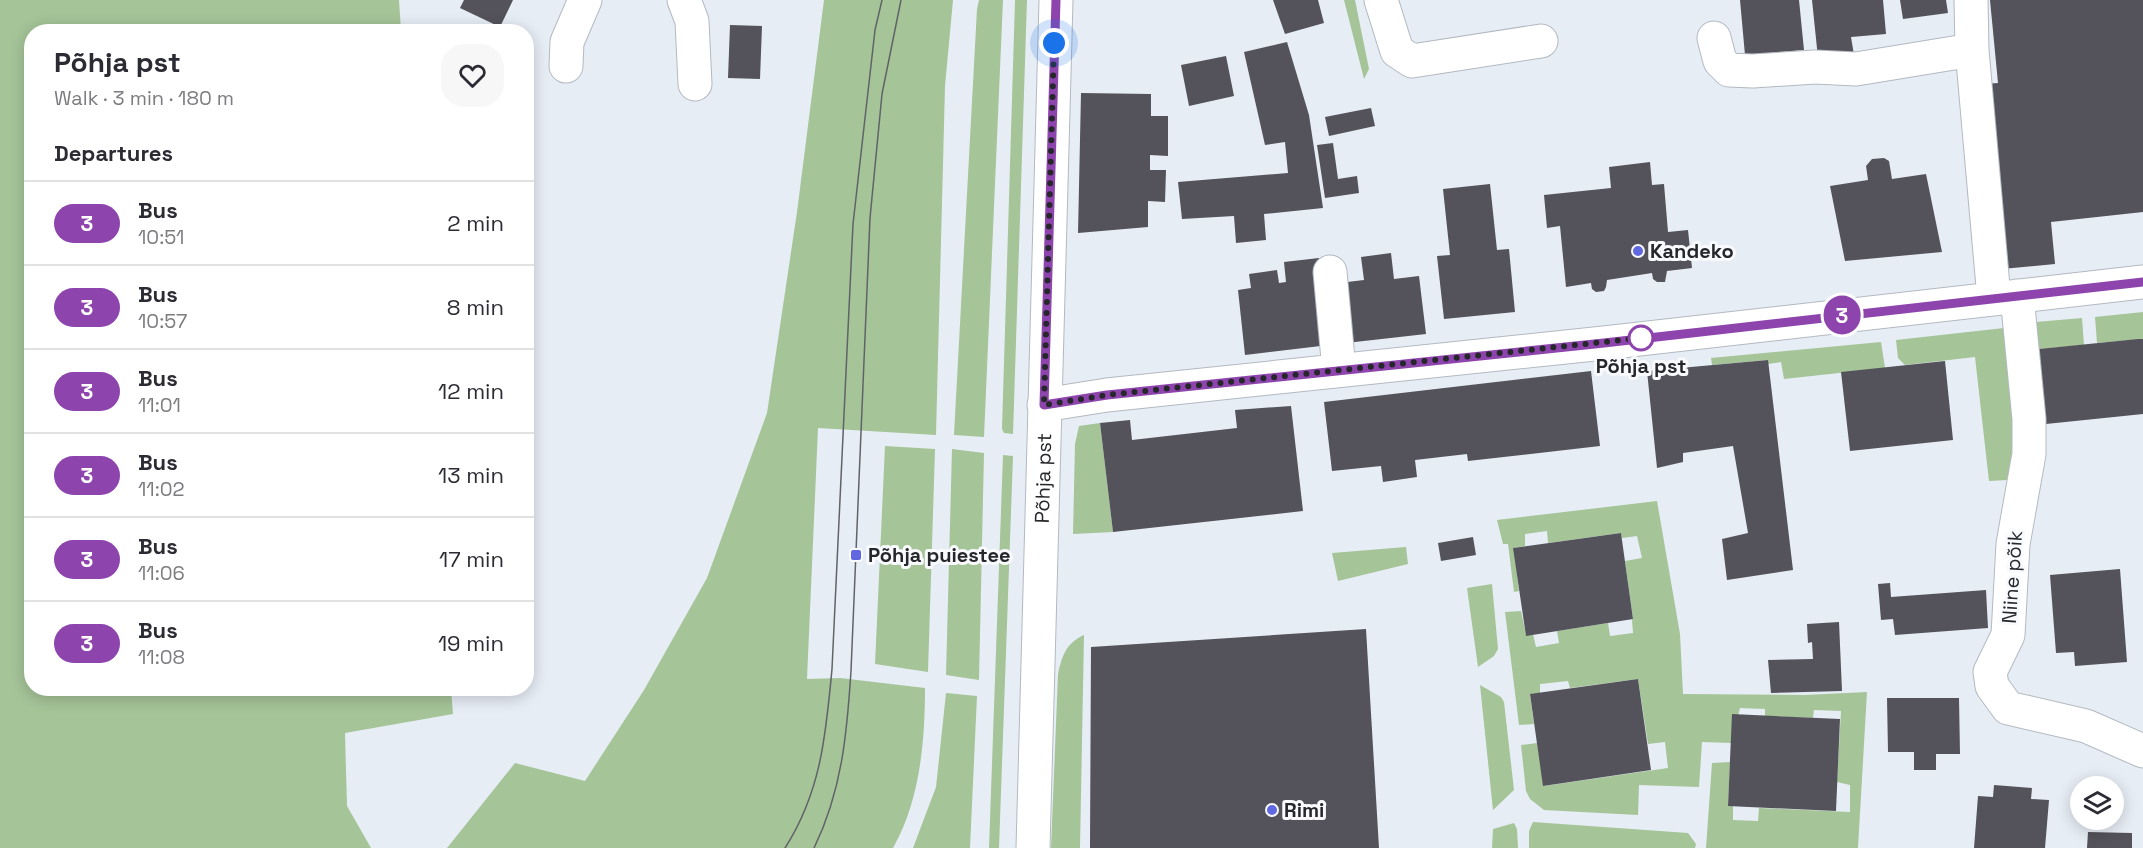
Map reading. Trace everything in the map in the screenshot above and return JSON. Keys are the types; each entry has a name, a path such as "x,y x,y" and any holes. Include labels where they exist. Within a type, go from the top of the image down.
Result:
{"street":[{"path":"566,66 567,42 585,0"},
{"path":"684,0 692,21 695,84"},
{"name":"Põhja pst","path":"1033,848 1056,0"},
{"path":"1381,0 1397,51 1412,61 1541,41"},
{"name":"Niine põik","path":"1971,0 1972,50 2006,297 2029,419 2029,454 2013,544 2008,635 1990,672 1992,686 2008,708 2086,726 2143,751"},
{"path":"1714,38 1720,61 1730,70 1856,69 1972,50"},
{"path":"1330,272 1339,370"},
{"path":"1044,405 1107,395 2143,282"}],"green space":[{"path":"0,0 399,0 401,24 24,24 24,696 452,696 453,714 345,733 347,806 371,848 0,848"},
{"path":"824,0 953,0 945,86 936,435 818,428 807,679 840,678 925,688 924,729 919,770 915,791 902,830 893,848 447,848 515,763 585,781 644,690 707,578 767,413 797,212"},
{"path":"979,0 1003,0 984,437 954,435"},
{"path":"1015,0 1027,0 1013,434 1004,433 1002,429"},
{"path":"1344,0 1355,0 1369,69 1364,79"},
{"path":"2143,312 2143,339 2097,343 2095,317"},
{"path":"2082,318 2084,345 2039,349 2036,322"},
{"path":"2013,327 2019,473 2007,480 1989,481 1975,357 1905,365 1898,358 1896,340"},
{"path":"1881,342 1885,368 1784,379 1781,362 1768,364 1767,360 1712,365 1711,358"},
{"path":"1100,423 1113,532 1073,534 1075,444 1079,426"},
{"path":"885,446 935,449 928,672 875,664"},
{"path":"952,449 984,453 979,680 946,675"},
{"path":"1003,455 1013,456 999,848 989,848"},
{"path":"1657,501 1680,634 1683,694 1805,695 1867,692 1858,848 1706,848 1712,763 1730,762 1728,806 1733,806 1733,820 1758,821 1759,808 1850,812 1850,785 1837,782 1841,711 1814,710 1813,718 1765,716 1765,709 1740,708 1731,743 1702,742 1699,787 1639,785 1638,815 1544,810 1530,799 1526,791 1521,745 1537,743 1544,786 1668,768 1665,742 1648,744 1638,679 1570,688 1568,681 1540,684 1540,693 1530,695 1534,724 1519,725 1505,612 1521,611 1526,635 1533,634 1536,647 1559,643 1557,631 1608,623 1610,636 1633,633 1625,561 1642,558 1637,536 1622,538 1621,533 1548,543 1547,531 1525,534 1525,546 1514,548 1519,591 1514,592 1508,544 1503,544 1497,520"},
{"path":"1406,547 1408,564 1338,581 1332,553"},
{"path":"1492,584 1498,649 1494,656 1478,667 1467,588"},
{"path":"1084,635 1080,848 1051,848 1058,674 1061,661 1069,646"},
{"path":"1480,685 1501,697 1504,702 1514,790 1493,810"},
{"path":"946,693 977,696 970,848 913,848 936,787"},
{"path":"1533,822 1688,833 1696,844 1695,848 1529,848 1529,831"},
{"path":"1514,823 1517,829 1518,848 1492,848 1493,829"}],"building":[{"path":"464,0 513,0 501,24 494,24 460,8"},
{"path":"1273,0 1318,0 1324,23 1285,34"},
{"path":"1740,0 1799,0 1804,50 1745,55"},
{"path":"1812,0 1883,0 1886,34 1851,37 1854,55 1818,58"},
{"path":"1900,0 1946,0 1948,13 1903,19"},
{"path":"1990,0 2143,0 2143,212 2051,222 2055,264 2002,269 1983,84 1998,83"},
{"path":"730,25 762,26 760,79 728,78"},
{"path":"1287,42 1309,115 1323,208 1264,214 1266,240 1236,243 1234,216 1182,219 1178,182 1288,173 1285,142 1265,145 1244,52"},
{"path":"1226,56 1234,96 1189,106 1181,65"},
{"path":"1081,93 1151,94 1151,116 1168,116 1168,156 1150,155 1150,170 1166,170 1165,202 1148,201 1148,227 1078,233"},
{"path":"1371,108 1375,126 1329,136 1325,117"},
{"path":"1333,143 1338,179 1357,176 1359,193 1325,198 1317,145"},
{"path":"1884,158 1889,161 1892,179 1926,174 1942,252 1845,261 1830,186 1868,180 1866,166 1872,159"},
{"path":"1650,162 1652,185 1664,184 1668,232 1688,230 1692,268 1667,271 1665,282 1657,282 1653,279 1652,273 1607,280 1604,291 1596,292 1592,289 1591,283 1566,287 1560,226 1547,228 1544,195 1611,188 1609,167"},
{"path":"1490,184 1497,250 1509,249 1515,312 1444,319 1437,256 1450,255 1443,189"},
{"path":"1391,253 1394,279 1419,276 1426,334 1346,343 1339,283 1364,280 1361,257"},
{"path":"1319,258 1329,345 1245,355 1238,290 1251,288 1249,274 1277,270 1279,283 1286,282 1284,262"},
{"path":"2143,339 2143,414 2046,424 2039,349"},
{"path":"1768,360 1793,570 1727,580 1722,539 1748,533 1733,446 1683,453 1683,462 1657,468 1647,371"},
{"path":"1945,361 1953,440 1850,451 1841,372"},
{"path":"1591,371 1600,446 1468,461 1467,454 1415,460 1417,477 1383,482 1381,466 1332,471 1324,402"},
{"path":"1291,406 1303,511 1113,532 1100,423 1130,420 1132,440 1237,428 1235,410"},
{"path":"1621,533 1633,619 1526,636 1513,548"},
{"path":"1473,537 1476,555 1441,561 1438,543"},
{"path":"2120,569 2127,662 2075,666 2074,652 2056,653 2050,575"},
{"path":"1890,583 1891,597 1986,590 1988,628 1895,635 1893,619 1881,620 1878,584"},
{"path":"1839,622 1842,691 1771,693 1768,660 1813,659 1812,642 1808,643 1807,624"},
{"path":"1366,629 1379,848 1090,848 1091,647"},
{"path":"1638,679 1651,770 1543,786 1530,694"},
{"path":"1887,698 1959,698 1960,754 1936,754 1936,770 1914,770 1914,752 1888,752"},
{"path":"1732,714 1840,719 1836,811 1728,806"},
{"path":"1994,785 2032,788 2031,799 2049,800 2045,848 1974,848 1978,796 1993,797"},
{"path":"2088,832 2132,833 2132,848 2087,848"}],"tram line":[{"path":"785,848 807,806 820,762 827,717 832,669 853,224 875,30 882,0"},
{"path":"814,848 837,783 847,717 851,671 870,218 882,94 901,0"}],"bus line":[{"name":"3","path":"1056,0 1044,405 1107,395 1604,343 2143,282"}],"place":[{"name":"Kandeko","path":"1638,251"},
{"name":"Põhja pst","path":"1641,338"},
{"name":"Põhja puiestee","path":"856,555"},
{"name":"Rimi","path":"1272,810"}],"route":[{"path":"1054,43 1044,405 1107,395 1641,338"}]}
